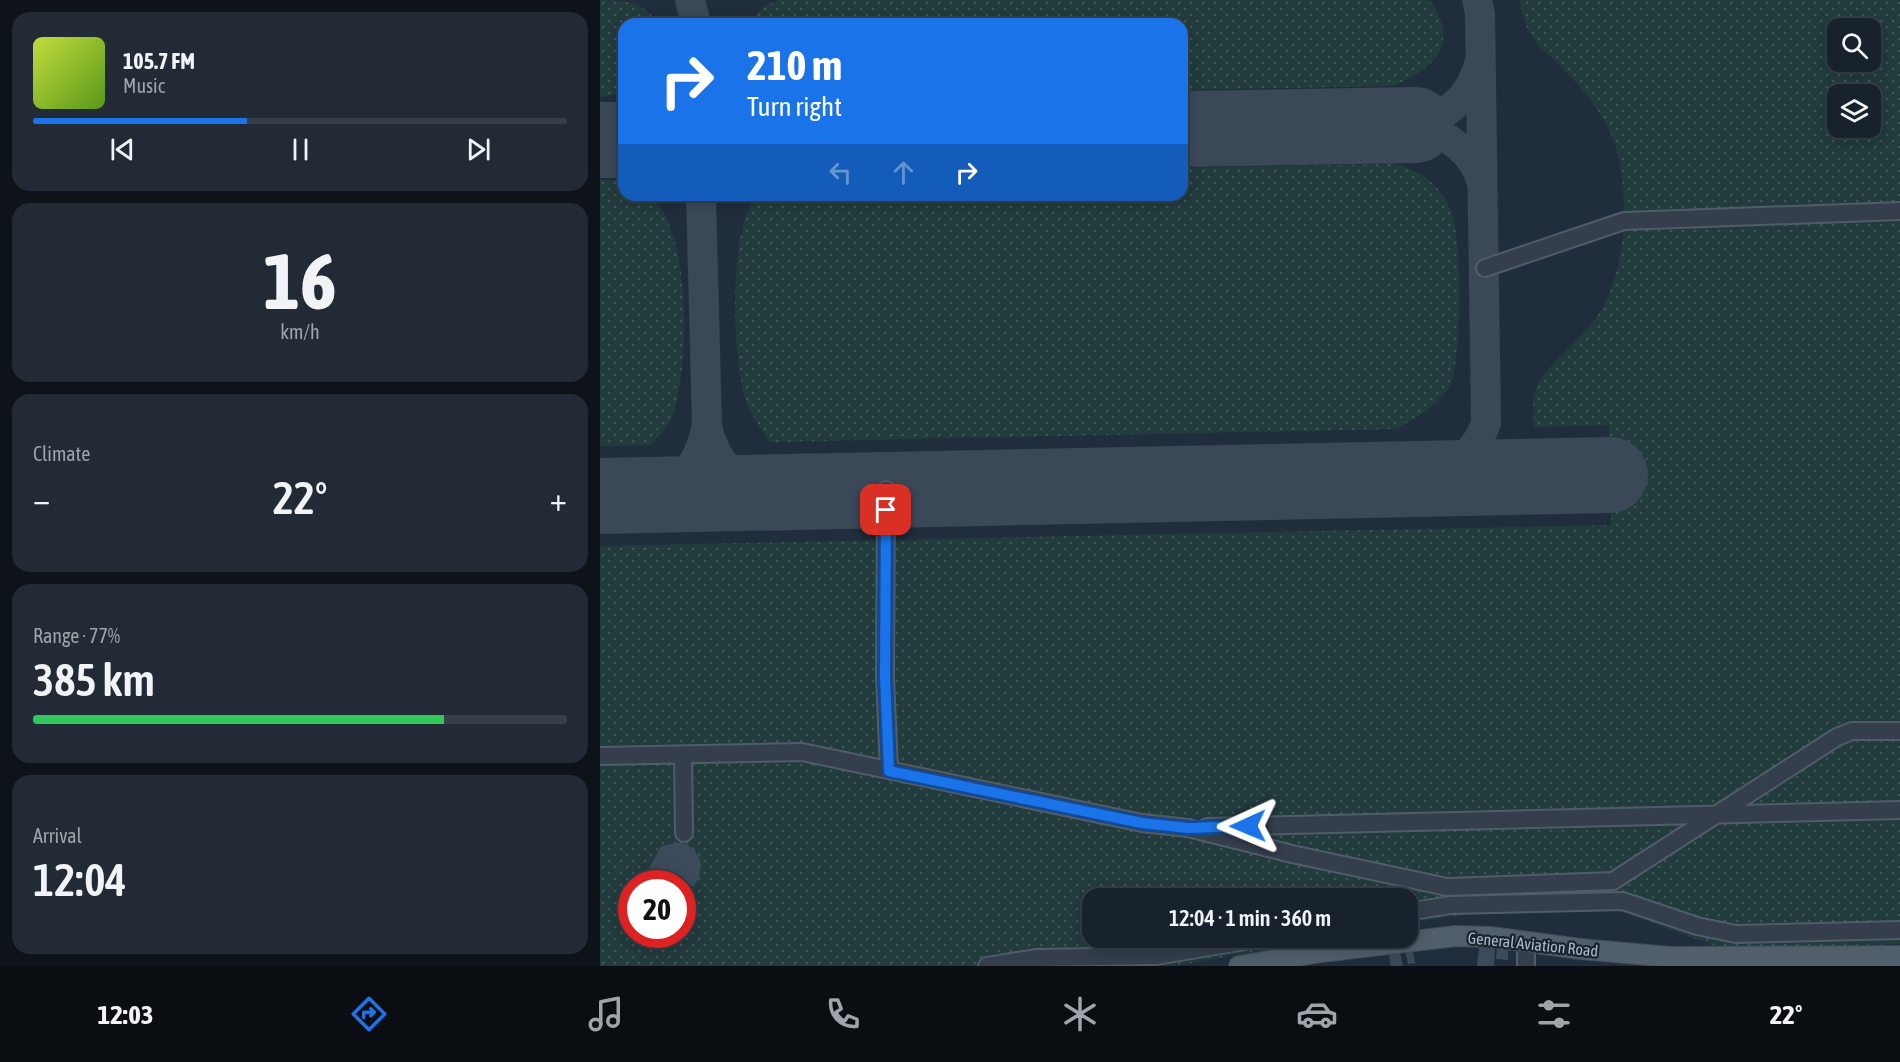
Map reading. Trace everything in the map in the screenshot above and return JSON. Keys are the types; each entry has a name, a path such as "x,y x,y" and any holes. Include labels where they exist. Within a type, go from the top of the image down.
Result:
{"main road":[{"name":"General Aviation Road","path":"1239,966 1321,951 1456,936 1491,937 1664,961 1900,956"}],"street":[{"path":"1485,268 1624,221 1900,211"},
{"path":"886,490 885,653 889,771"},
{"path":"1188,828 1292,854 1447,887 1613,881 1838,737 1852,731 1900,731"},
{"path":"600,756 802,752 1142,823 1188,828 1900,810"},
{"path":"683,755 684,833"},
{"path":"1418,910 1450,905 1609,900 1641,906 1716,931 1736,934 1900,930"},
{"path":"1526,942 1526,966"},
{"path":"987,966 1036,958 1156,956 1204,948"}],"green space":[{"path":"600,0 633,3 647,11 653,18 618,18 618,94 600,97"},
{"path":"778,0 1429,0 1439,15 1443,29 1443,41 1439,53 1421,72 1393,86 1188,90 1188,18 754,18 764,6"},
{"path":"1520,0 1900,0 1900,944 1723,949 1620,911 1469,914 1418,921 1418,888 1082,888 1082,948 1277,948 1175,966 600,966 600,546 1611,525 1609,425 1534,427 1533,403 1542,377 1591,325 1611,289 1622,247 1624,225 1620,163 1605,121 1579,86 1535,42 1523,15"},
{"path":"1395,164 1416,172 1439,190 1453,217 1459,276 1457,353 1450,385 1440,399 1419,416 1397,429 770,442 755,419 746,401 740,376 735,321 737,259 749,209 755,201 1188,201 1188,168"},
{"path":"600,179 618,181 618,201 654,201 664,214 674,239 681,270 684,337 677,397 671,420 664,430 651,445 600,446"}],"building":[{"path":"681,842 694,848 701,863 699,878 696,882 696,870 653,870 651,865 661,846"},
{"path":"1479,947 1495,948 1494,966 1477,966"},
{"path":"1497,948 1508,949 1508,960 1496,959"},
{"path":"1413,950 1415,963 1408,964 1405,951"},
{"path":"1400,952 1403,966 1391,966 1389,954"}],"taxiway":[{"path":"690,0 694,18"},
{"path":"1420,479 1443,471 1461,460 1469,453 1486,423 1480,13 1477,0"},
{"path":"1416,125 1438,117 1456,104 1470,86 1479,64"},
{"path":"1416,125 1438,133 1457,145 1472,161 1482,183"},
{"path":"701,201 707,425 710,438 728,469 747,483 771,493"},
{"path":"660,495 685,474 697,456 707,425"}],"runway":[{"path":"1188,129 1416,125"},
{"path":"600,140 618,140"},
{"path":"600,496 1610,475"}],"route":[{"path":"886,510 885,677 889,721 889,771 1142,823 1188,828 1248,826"}]}
